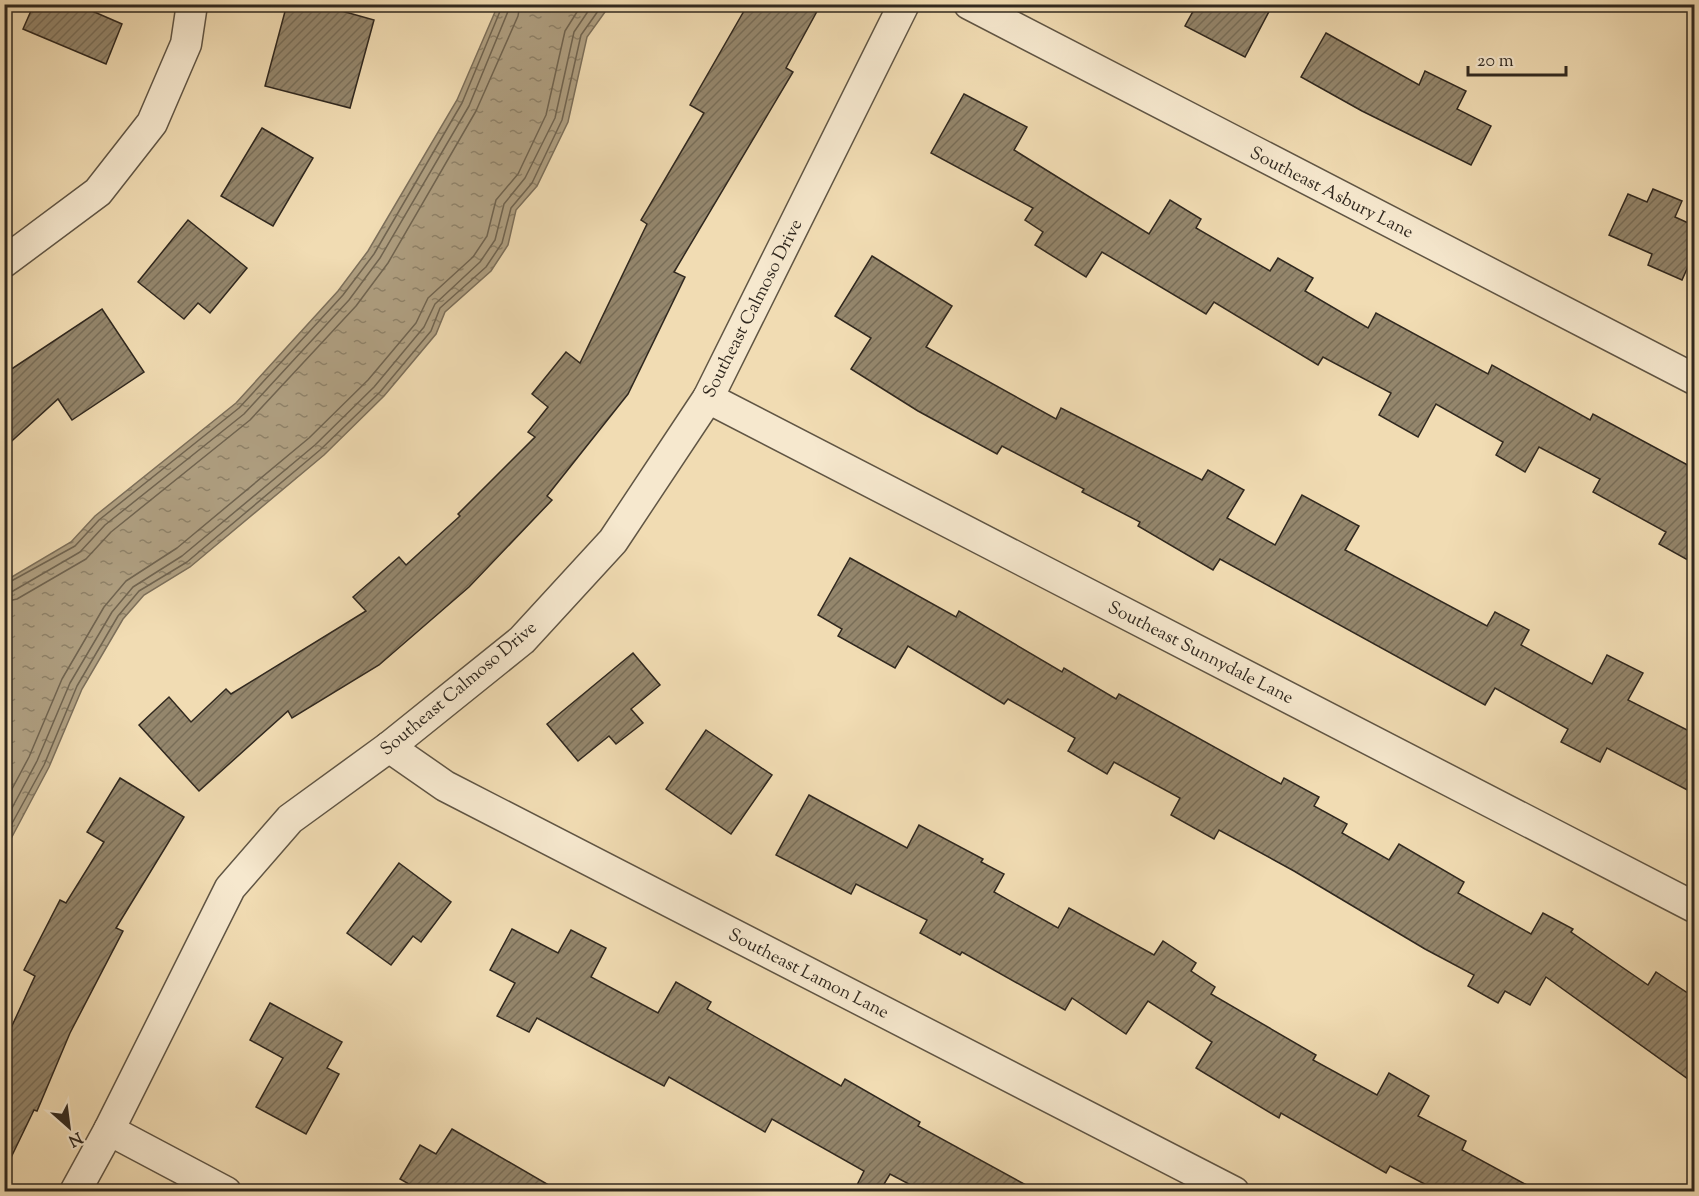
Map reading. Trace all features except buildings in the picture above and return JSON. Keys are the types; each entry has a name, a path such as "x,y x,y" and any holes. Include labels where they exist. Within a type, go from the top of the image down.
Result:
{"street":[{"path":"4,262 98,192 152,123 186,44 192,4"},
{"name":"Southeast Calmoso Drive","path":"75,1191 109,1130 230,888 290,819 389,747 522,640 613,541 708,398 904,4"},
{"name":"Southeast Asbury Lane","path":"969,4 1695,379"},
{"name":"Southeast Sunnydale Lane","path":"708,398 1695,907"},
{"name":"Southeast Lamon Lane","path":"389,747 445,786 1234,1191"},
{"path":"109,1130 226,1191"}],"water":[{"path":"498,5 610,5 587,37 568,122 537,186 516,210 508,245 491,271 445,312 436,334 384,396 324,455 190,567 144,595 123,619 82,689 49,767 5,850 5,581 71,542 95,516 236,403 338,291 368,251 457,100"}]}
